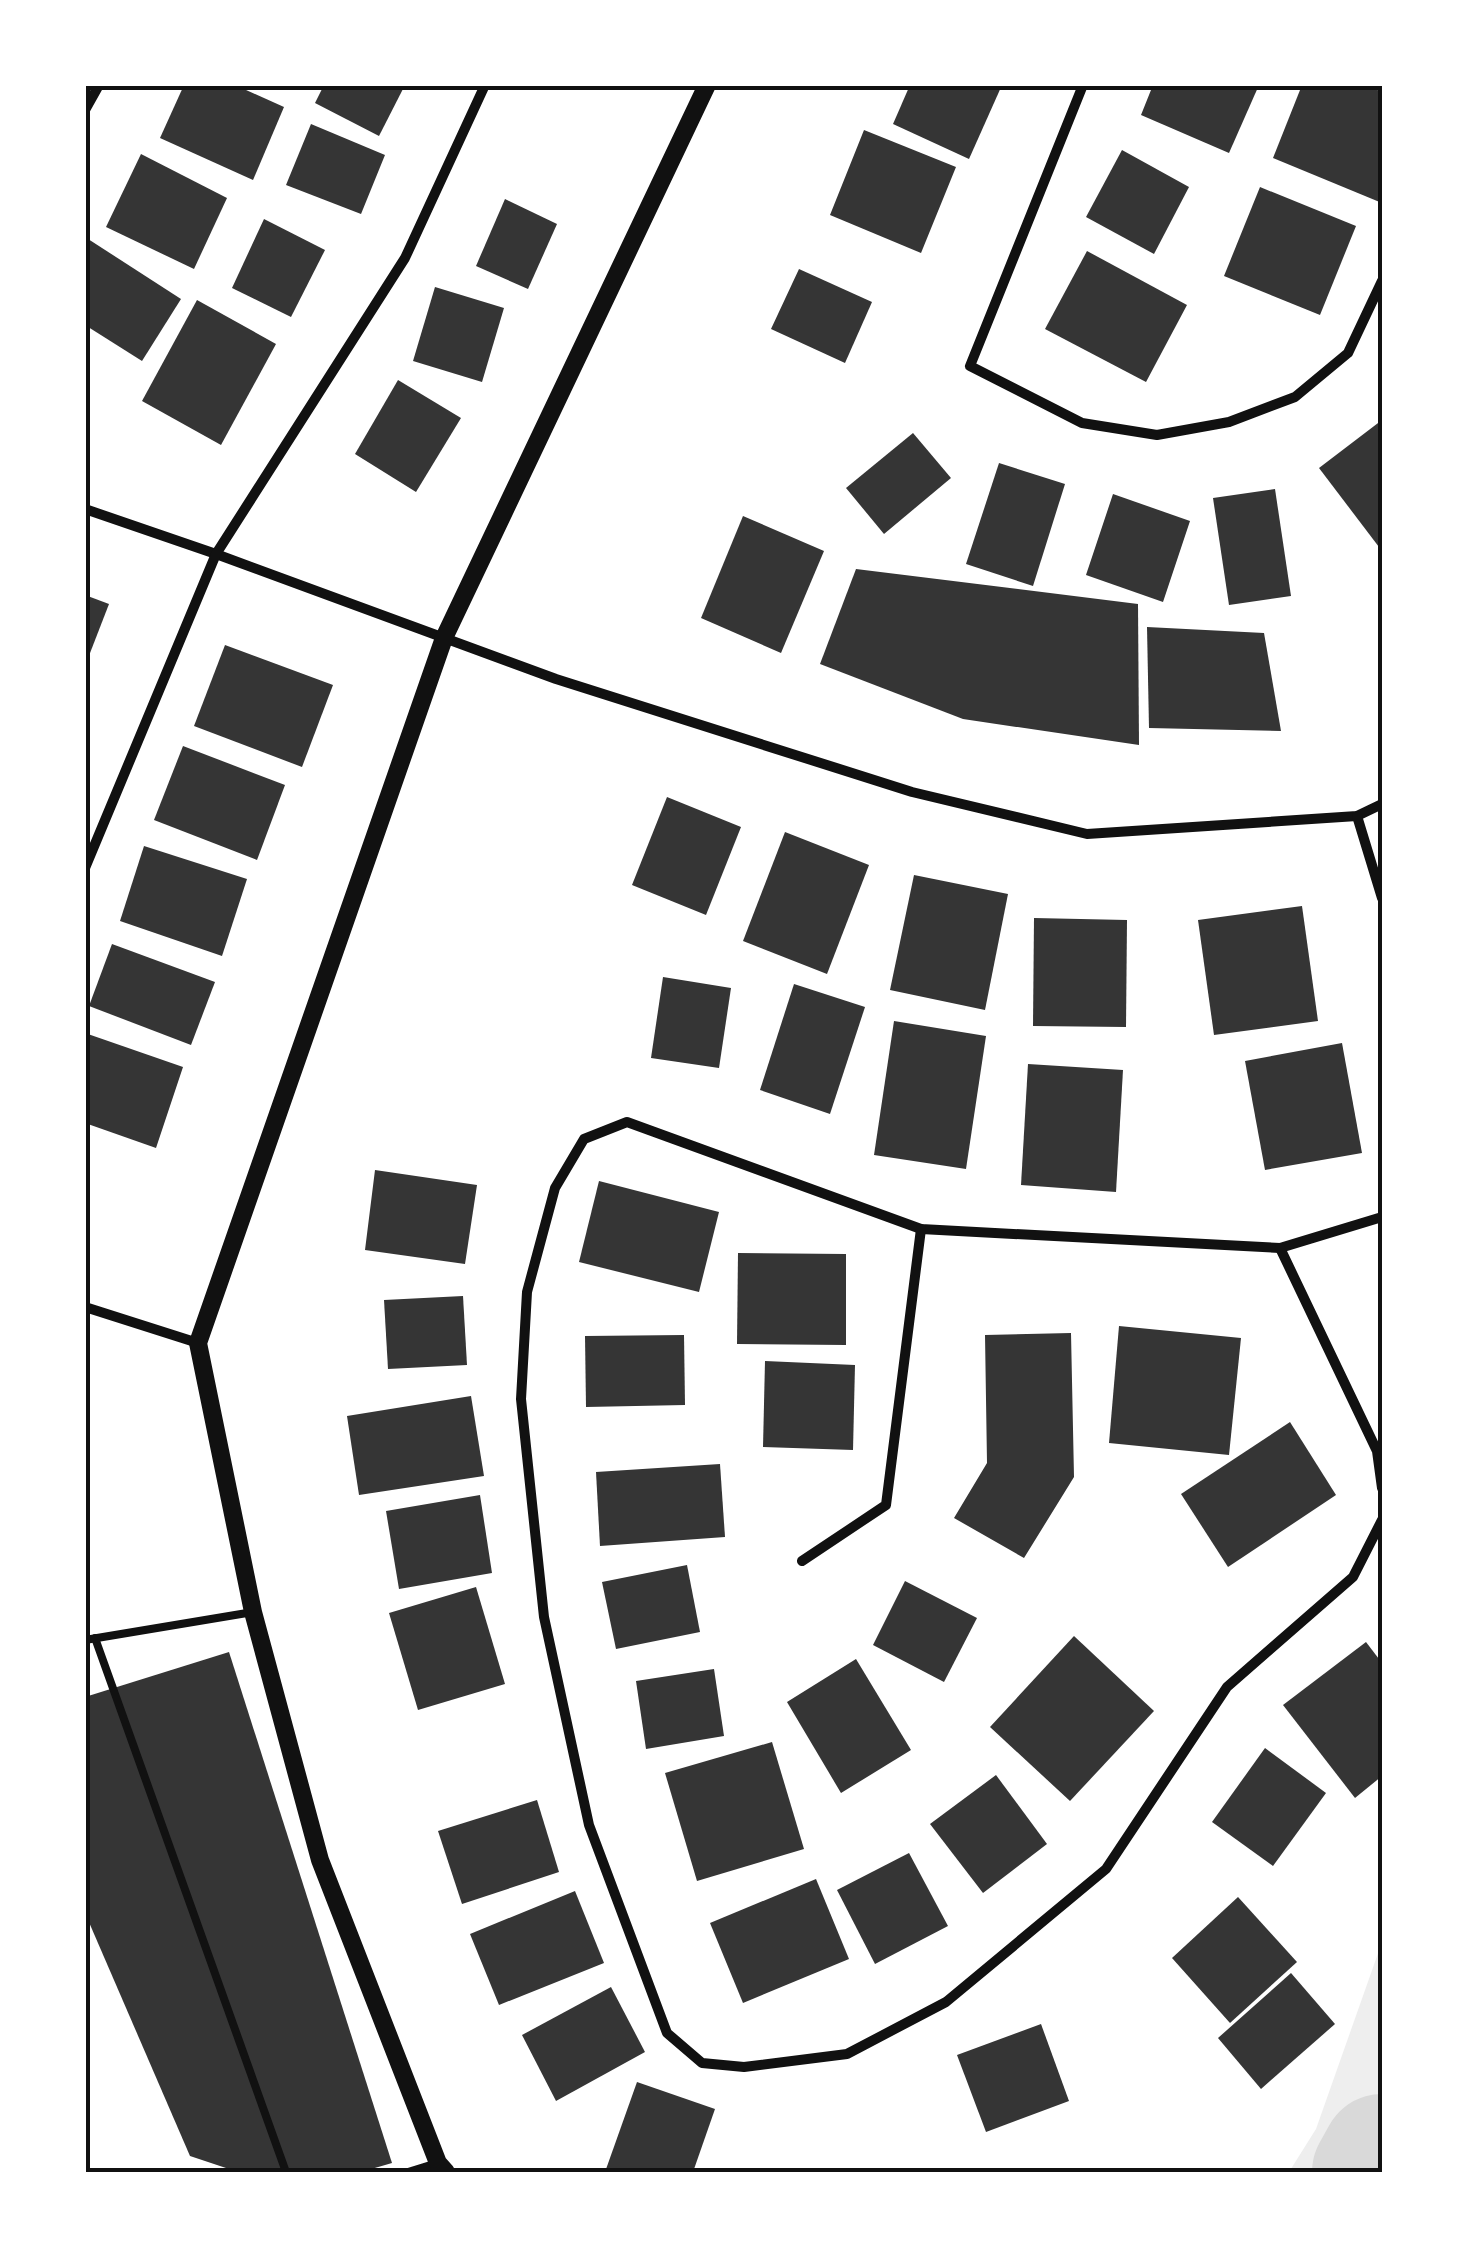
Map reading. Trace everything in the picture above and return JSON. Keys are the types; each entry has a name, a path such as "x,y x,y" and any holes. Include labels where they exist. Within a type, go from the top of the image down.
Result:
{"street":[{"path":"85,110 99,85"},
{"path":"85,868 216,554 405,258 485,85"},
{"path":"442,2167 320,1860 253,1612 198,1344 444,638 706,85"},
{"path":"1083,85 970,366 1082,422 1157,435 1229,422 1295,397 1348,354 1382,281"},
{"path":"85,509 556,680 912,792 1087,834 1357,816 1382,804"},
{"path":"1357,816 1382,898"},
{"path":"1382,1217 1280,1248 922,1228 626,1122 584,1139 555,1188 527,1292 520,1399 544,1617 590,1825 667,2033 702,2062 744,2067 847,2054 946,2002 1106,1870 1227,1687 1353,1577 1382,1520"},
{"path":"802,1561 886,1504 922,1228"},
{"path":"1280,1248 1378,1451 1382,1488"},
{"path":"85,1306 198,1344"}],"lane":[{"path":"253,1612 90,1639 286,2172"},
{"path":"408,2172 442,2167"}],"shaded area":[{"path":"1382,1942 1382,2172 1289,2172 1316,2129"}],"building":[{"path":"184,85 235,85 284,107 253,180 160,138"},
{"path":"324,85 405,85 379,136 315,103"},
{"path":"910,85 1002,85 969,159 893,124"},
{"path":"1153,85 1259,85 1229,153 1141,115"},
{"path":"1302,85 1366,85 1382,92 1382,203 1273,158"},
{"path":"311,124 385,155 361,214 286,185"},
{"path":"864,130 956,167 921,253 830,215"},
{"path":"1122,150 1189,187 1154,254 1086,217"},
{"path":"141,154 227,198 194,269 106,227"},
{"path":"1260,187 1356,226 1320,315 1224,276"},
{"path":"505,199 557,224 528,289 476,266"},
{"path":"264,219 325,250 291,317 232,288"},
{"path":"85,237 181,299 142,361 85,325"},
{"path":"1087,251 1187,305 1146,382 1045,329"},
{"path":"799,269 872,302 845,363 771,329"},
{"path":"435,287 504,308 482,382 413,361"},
{"path":"197,300 276,344 221,445 142,401"},
{"path":"398,380 461,418 416,492 355,454"},
{"path":"1382,420 1382,551 1319,468"},
{"path":"913,433 951,478 884,534 846,488"},
{"path":"999,463 1065,484 1033,586 966,564"},
{"path":"1275,489 1291,596 1229,605 1213,498"},
{"path":"1113,494 1190,521 1163,602 1086,575"},
{"path":"743,516 824,551 781,653 701,618"},
{"path":"856,569 1138,604 1139,745 963,719 820,664"},
{"path":"85,595 109,604 85,666"},
{"path":"1147,627 1264,633 1281,731 1149,728"},
{"path":"225,645 333,685 302,767 194,726"},
{"path":"183,746 285,785 257,860 154,820"},
{"path":"667,797 741,827 706,915 632,885"},
{"path":"785,832 869,865 827,974 743,941"},
{"path":"144,846 247,879 222,956 120,921"},
{"path":"914,875 1008,894 985,1010 890,990"},
{"path":"1302,906 1318,1021 1214,1035 1198,920"},
{"path":"1034,918 1127,920 1126,1027 1033,1026"},
{"path":"112,944 215,982 191,1045 89,1006"},
{"path":"663,977 731,988 719,1068 651,1058"},
{"path":"794,984 865,1007 830,1114 760,1090"},
{"path":"894,1021 986,1036 966,1169 874,1155"},
{"path":"85,1033 183,1067 156,1148 85,1123"},
{"path":"1342,1043 1362,1153 1265,1170 1245,1061"},
{"path":"1028,1064 1123,1070 1116,1192 1021,1185"},
{"path":"375,1170 477,1185 465,1264 365,1250"},
{"path":"599,1181 719,1212 699,1292 579,1262"},
{"path":"738,1253 846,1254 846,1345 737,1344"},
{"path":"463,1296 467,1365 388,1369 384,1300"},
{"path":"1119,1326 1241,1338 1229,1455 1109,1443"},
{"path":"1071,1333 1074,1477 1024,1558 954,1518 987,1463 985,1335"},
{"path":"684,1335 685,1405 586,1407 585,1336"},
{"path":"765,1361 855,1365 853,1450 763,1447"},
{"path":"471,1396 484,1476 359,1495 347,1416"},
{"path":"1290,1422 1336,1495 1228,1567 1181,1494"},
{"path":"720,1464 725,1537 600,1546 596,1472"},
{"path":"480,1495 492,1573 399,1589 386,1511"},
{"path":"687,1565 700,1632 616,1649 602,1582"},
{"path":"905,1581 977,1618 944,1682 873,1645"},
{"path":"476,1587 505,1684 418,1710 389,1613"},
{"path":"1074,1636 1154,1711 1070,1801 990,1727"},
{"path":"1366,1642 1382,1663 1382,1776 1355,1798 1283,1705"},
{"path":"229,1652 392,2163 361,2172 238,2172 190,2156 85,1913 85,1697"},
{"path":"856,1659 911,1750 841,1793 787,1702"},
{"path":"714,1669 724,1736 646,1749 636,1681"},
{"path":"772,1742 804,1849 697,1881 665,1773"},
{"path":"1265,1748 1326,1793 1273,1866 1212,1822"},
{"path":"996,1775 1047,1844 983,1893 930,1824"},
{"path":"537,1800 559,1872 462,1904 438,1831"},
{"path":"909,1853 948,1926 875,1964 837,1890"},
{"path":"816,1879 849,1959 743,2003 710,1923"},
{"path":"575,1891 604,1963 499,2005 470,1934"},
{"path":"1238,1897 1297,1962 1230,2023 1172,1958"},
{"path":"1291,1973 1335,2024 1261,2089 1218,2038"},
{"path":"611,1987 645,2052 556,2101 522,2035"},
{"path":"1041,2024 1069,2101 986,2132 957,2055"},
{"path":"637,2082 715,2109 693,2172 605,2172"}],"waterway":[{"path":"1372,2172 1382,2154"}]}
